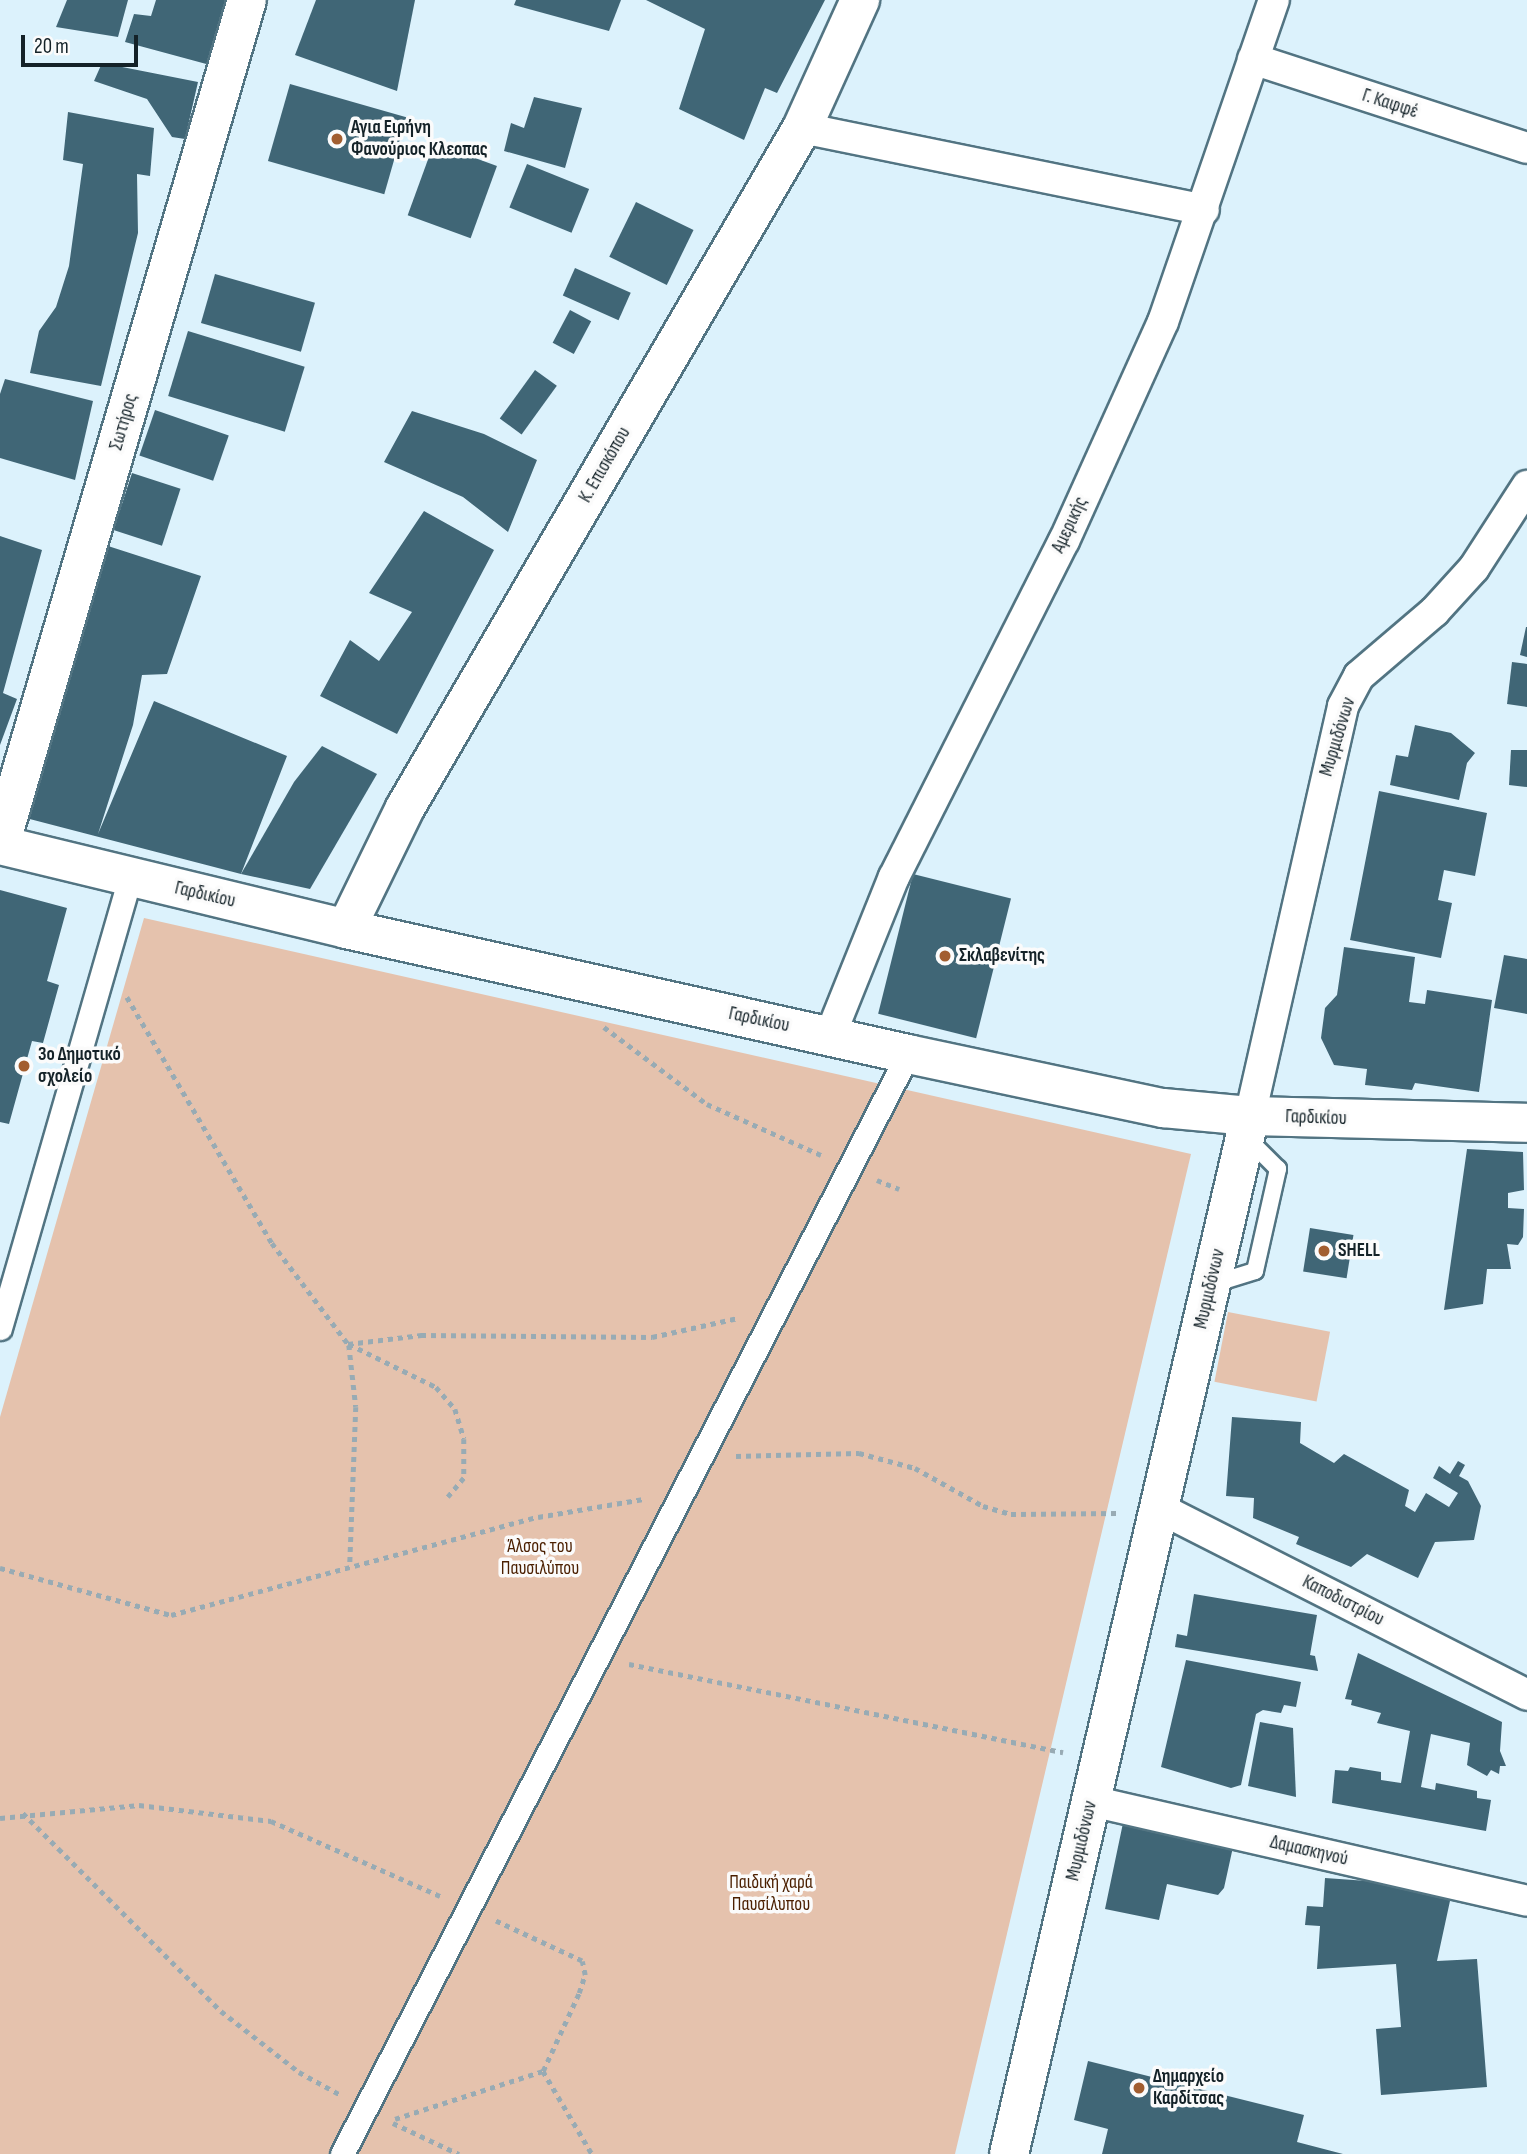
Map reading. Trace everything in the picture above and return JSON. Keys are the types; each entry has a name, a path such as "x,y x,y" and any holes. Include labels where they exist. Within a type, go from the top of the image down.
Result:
{"main road":[{"name":"Σωτήρος","path":"0,845 247,0"},
{"name":"Κ. Επισκόπου","path":"346,929 405,808 802,128 860,0"},
{"name":"Γαρδικίου","path":"0,845 346,929 908,1054 1248,1126 1527,1123"},
{"name":"Μυρμιδόνων","path":"1009,2154 1248,1126"}],"street":[{"name":"Αμερικής","path":"830,1035 894,877 1064,541 1163,323 1273,0"},
{"name":"Γ. Καφφέ","path":"1253,59 1527,148"},
{"path":"802,128 1203,210"},
{"name":"Μυρμιδόνων","path":"1248,1126 1343,706 1359,676 1434,612 1474,568 1527,486"},
{"path":"0,1328 130,877"},
{"path":"342,2154 775,1307 908,1054"},
{"name":"Καποδιστρίου","path":"1159,1508 1527,1695"},
{"name":"Δαμασκηνού","path":"1091,1801 1527,1901"}],"path":[{"path":"106,960 272,1243 348,1344 436,1387 455,1409 464,1439 464,1478 448,1497"},
{"path":"598,1023 707,1104 899,1189"},
{"path":"348,1344 421,1335 652,1336 700,1329 775,1307"},
{"path":"348,1344 356,1407 351,1564"},
{"path":"700,1457 859,1453 915,1468 983,1506 1012,1514 1080,1516 1159,1508"},
{"path":"0,1568 171,1615 351,1564 538,1517 681,1493"},
{"path":"597,1657 1100,1762"},
{"path":"0,1818 23,1813 139,1805 271,1821 582,1961 585,1975 579,1993 543,2071 390,2121 459,2154"},
{"path":"23,1813 221,2011 299,2072 366,2109"},
{"path":"543,2071 592,2154"}],"green space":[{"name":"Άλσος του Παυσιλύπου","path":"144,918 1191,1154 955,2154 0,2154 0,1417"},
{"path":"1228,1312 1330,1332 1317,1402 1214,1382"}],"building":[{"path":"67,0 128,0 118,37 56,27"},
{"path":"156,0 227,0 210,65 125,42 134,14 151,16"},
{"path":"316,0 415,0 397,91 295,55"},
{"path":"516,0 621,0 609,31 514,5"},
{"path":"646,0 825,0 777,93 765,88 744,140 679,109 705,29"},
{"path":"102,63 198,82 185,139 172,137 147,99 94,81"},
{"name":"Αγια Ειρήνη Φανούριος Κλεοπας","path":"290,84 406,117 384,194 268,161"},
{"path":"534,97 582,108 565,168 504,151 511,123 524,128"},
{"path":"68,112 154,128 150,176 137,174 138,233 101,386 30,373 39,331 56,307 69,266 83,164 63,160"},
{"path":"434,143 497,166 471,238 408,215"},
{"path":"527,164 589,189 572,233 509,208"},
{"path":"636,202 694,230 667,285 609,257"},
{"path":"575,268 631,293 619,320 563,295"},
{"path":"215,274 315,303 301,352 201,323"},
{"path":"570,310 591,321 574,354 553,343"},
{"path":"188,331 305,367 285,432 168,396"},
{"path":"535,370 557,386 522,434 500,419"},
{"path":"5,379 93,401 75,480 0,458 0,394"},
{"path":"155,410 229,435 213,481 139,455"},
{"path":"412,411 484,434 537,460 508,532 463,497 384,462"},
{"path":"132,473 181,489 162,546 113,530"},
{"path":"424,511 494,550 397,734 320,696 350,640 379,661 412,612 369,593"},
{"path":"0,536 42,550 3,693 17,699 0,745"},
{"path":"108,546 201,576 167,674 142,675 133,725 98,834 154,701 287,756 241,874 22,817"},
{"path":"1527,627 1527,657 1520,655"},
{"path":"1512,662 1527,664 1527,707 1507,704"},
{"path":"1415,725 1451,733 1475,753 1467,763 1459,800 1390,785 1396,755 1408,757"},
{"path":"322,746 377,774 310,889 241,874 294,782"},
{"path":"1511,750 1527,750 1527,787 1509,785"},
{"path":"1379,791 1487,813 1475,876 1444,870 1438,900 1452,903 1441,958 1350,940"},
{"name":"Σκλαβενίτης","path":"913,874 1011,898 976,1038 878,1014"},
{"path":"0,890 67,908 47,981 59,985 43,1043 32,1041 9,1124 0,1122"},
{"path":"1344,947 1415,957 1409,1002 1425,1004 1427,990 1492,1000 1479,1092 1415,1083 1412,1090 1365,1085 1367,1069 1334,1065 1321,1038 1325,1008 1337,995"},
{"path":"1504,955 1527,959 1527,1014 1494,1008"},
{"path":"1467,1149 1523,1152 1524,1190 1508,1193 1508,1208 1524,1209 1523,1237 1518,1245 1507,1244 1511,1269 1487,1269 1483,1304 1444,1310"},
{"path":"1310,1228 1353,1235 1347,1278 1303,1271"},
{"path":"1232,1417 1301,1422 1300,1443 1334,1463 1344,1454 1409,1490 1405,1506 1415,1512 1426,1493 1449,1507 1458,1493 1433,1478 1439,1466 1450,1474 1458,1461 1465,1465 1459,1476 1468,1481 1481,1506 1474,1540 1435,1542 1418,1578 1367,1554 1351,1567 1296,1544 1299,1537 1253,1518 1254,1498 1226,1496"},
{"path":"1194,1594 1317,1615 1310,1655 1315,1656 1318,1671 1175,1647 1177,1634 1187,1636"},
{"path":"1358,1653 1502,1722 1500,1751 1506,1766 1500,1766 1499,1774 1491,1770 1487,1776 1467,1765 1470,1743 1431,1734 1421,1787 1435,1790 1436,1783 1477,1791 1477,1798 1491,1800 1486,1831 1332,1803 1335,1770 1348,1771 1350,1767 1381,1772 1381,1780 1401,1783 1410,1731 1377,1723 1381,1713 1351,1705 1352,1700 1345,1699"},
{"path":"1186,1660 1301,1682 1296,1707 1284,1705 1281,1713 1263,1710 1256,1714 1241,1785 1231,1788 1161,1767"},
{"path":"1260,1722 1293,1728 1296,1797 1248,1786"},
{"path":"1123,1823 1233,1847 1224,1888 1218,1895 1167,1884 1159,1920 1105,1909"},
{"path":"1325,1878 1453,1887 1437,1961 1477,1959 1487,2087 1381,2095 1376,2029 1401,2027 1396,1964 1317,1969 1320,1926 1305,1925 1307,1906 1323,1907"},
{"name":"Δημαρχείο Καρδίτσας","path":"1088,2061 1304,2115 1297,2142 1343,2154 1102,2154 1108,2129 1074,2120"}],"place":[{"name":"Αγια Ειρήνη Φανούριος Κλεοπας","path":"337,139"},
{"name":"Σκλαβενίτης","path":"945,956"},
{"name":"3ο Δημοτικό σχολείο","path":"24,1066"},
{"name":"SHELL","path":"1324,1251"},
{"name":"Δημαρχείο Καρδίτσας","path":"1139,2088"}],"park label":[{"name":"Παιδική χαρά Παυσίλυπου","path":"771,1894"}]}
